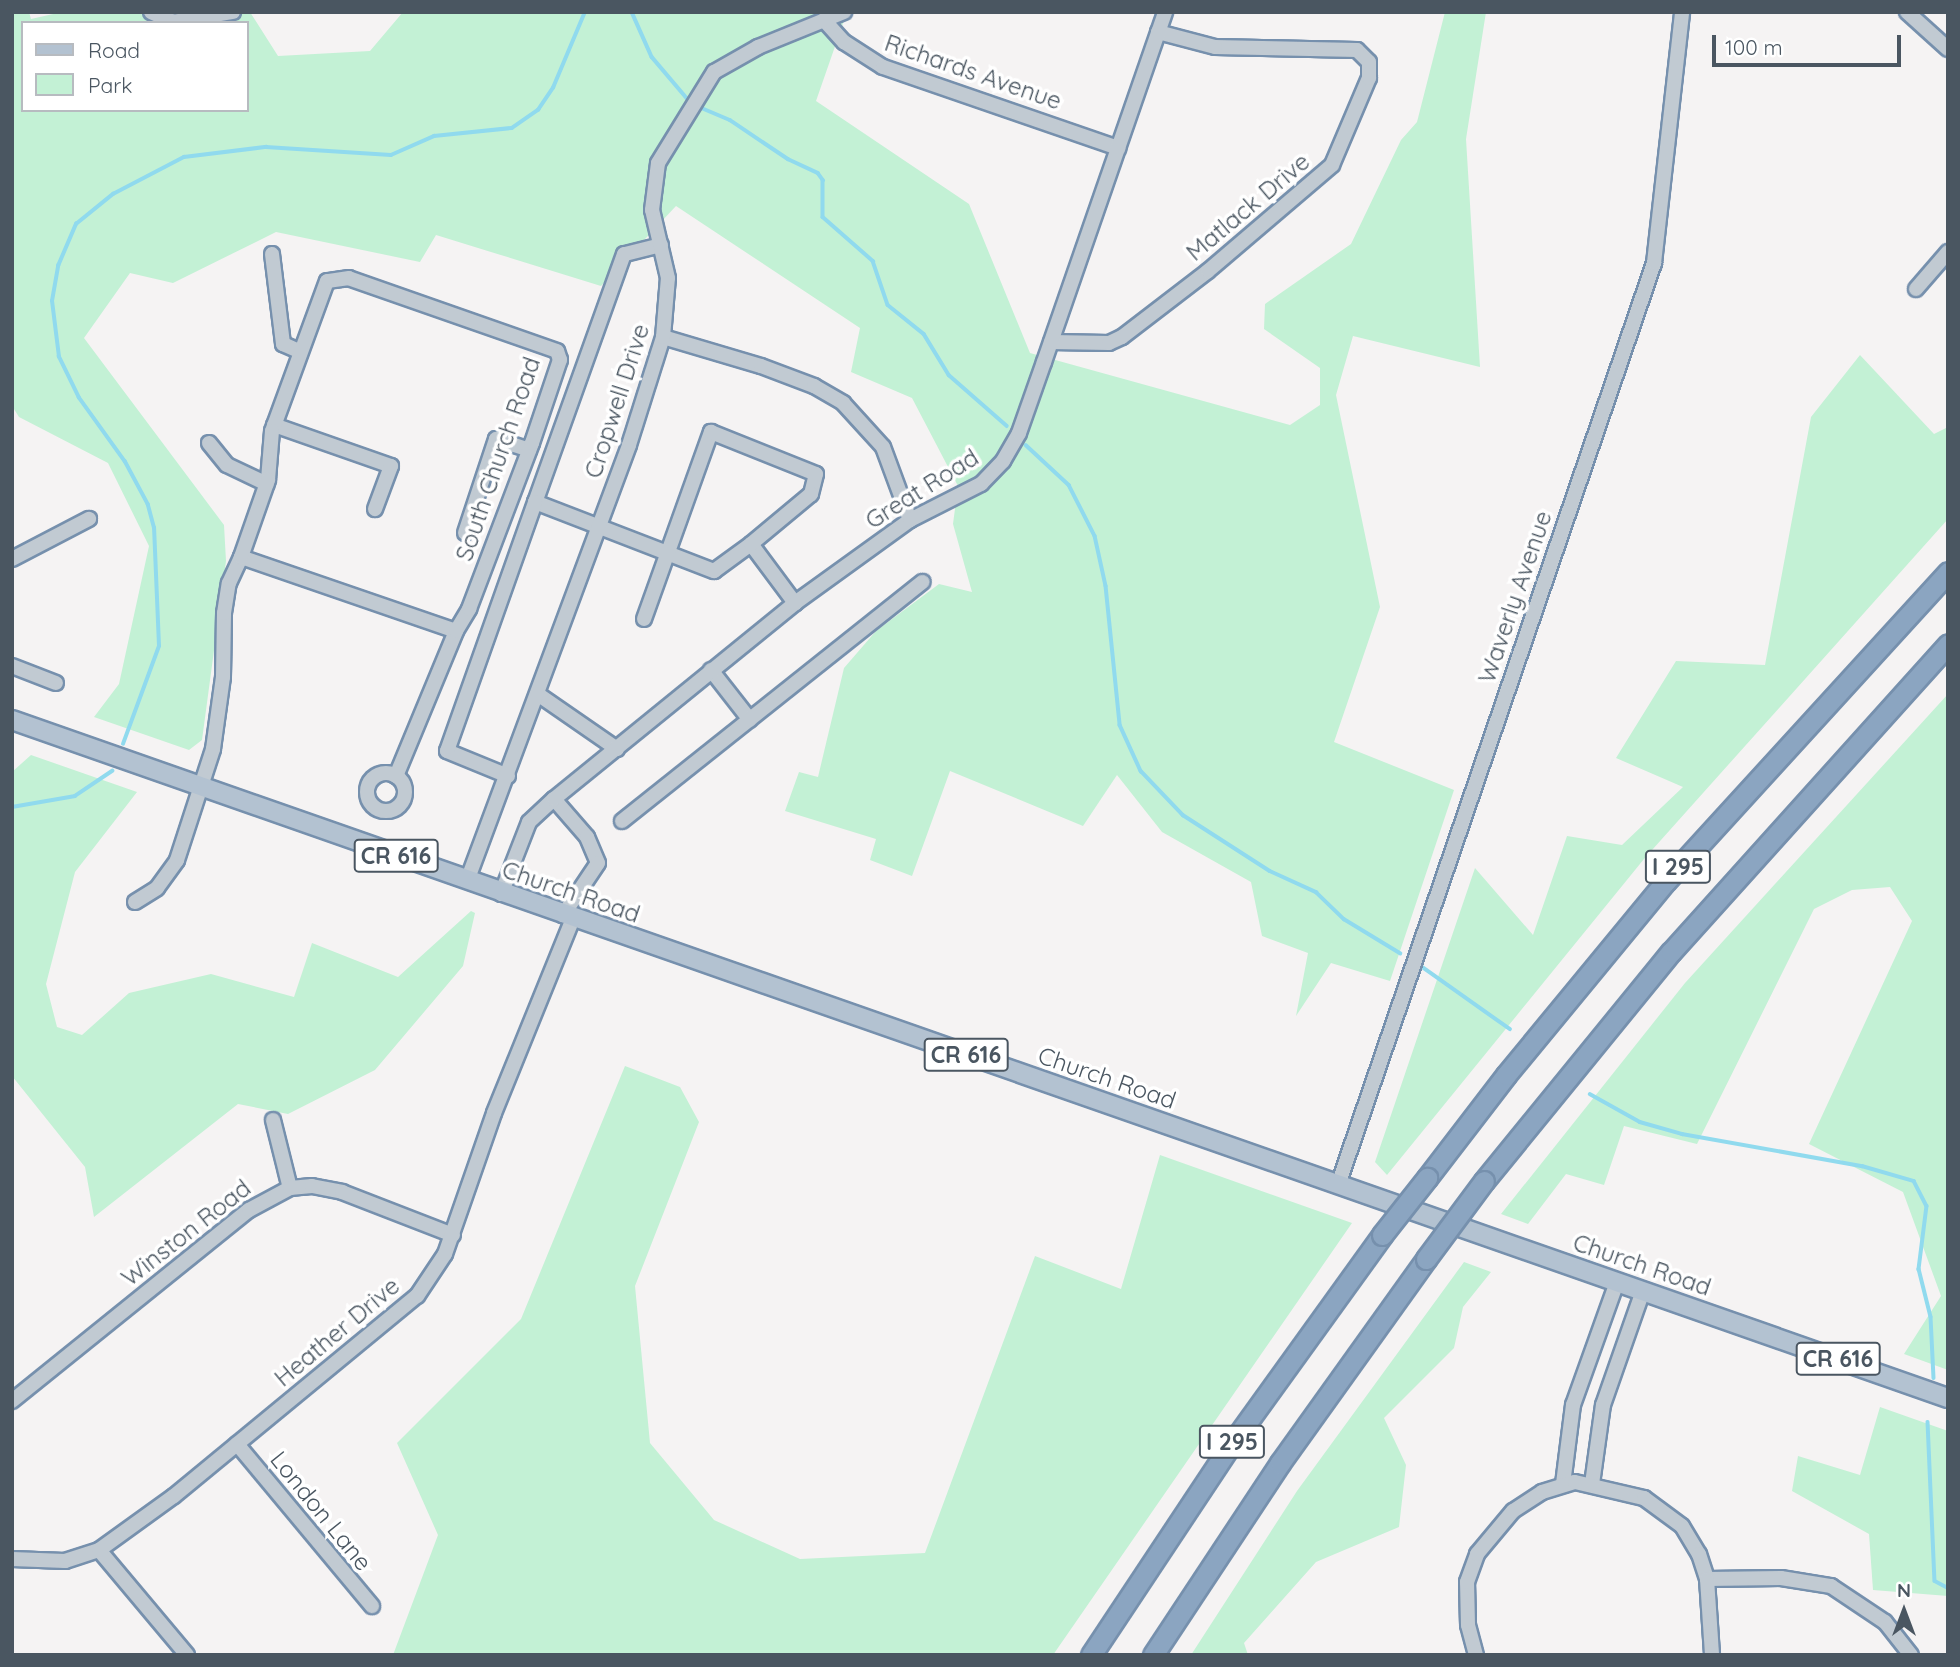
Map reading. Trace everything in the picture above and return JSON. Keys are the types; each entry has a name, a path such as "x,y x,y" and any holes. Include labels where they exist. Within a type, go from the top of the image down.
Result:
{"highway":[{"name":"I 295","path":"1091,1655 1237,1435 1382,1235 1506,1075 1666,881 1948,572"},
{"name":"I 295","path":"1153,1655 1280,1463 1484,1181 1687,934 1948,644"}],"main road":[{"name":"Church Road","path":"12,720 501,894 1948,1398"}],"street":[{"path":"151,12 171,21"},
{"path":"179,21 233,12"},
{"name":"Cropwell Drive","path":"467,881 539,695 663,337 669,296 652,210 658,163 705,80 758,47 844,12"},
{"name":"Great Road","path":"501,894 528,822 554,799 795,603 910,520 981,484 1003,461 1019,433 1165,12"},
{"name":"Waverly Avenue","path":"1338,1185 1654,263 1682,12"},
{"path":"1907,12 1948,49"},
{"name":"Richards Avenue","path":"824,20 844,42 883,67 1118,148"},
{"name":"Matlack Drive","path":"1051,342 1109,343 1122,337 1208,271 1332,165 1369,78 1369,62 1357,50 1215,47 1158,33"},
{"path":"508,776 447,751 624,254 661,245"},
{"path":"1916,289 1948,252"},
{"path":"272,254 283,344 299,351"},
{"name":"South Church Road","path":"135,902 157,888 177,860 220,715 229,583 267,484 274,425 299,351 320,291 327,281 336,277 349,278 551,347 560,360 463,623 456,631 396,776"},
{"path":"663,337 761,366 814,386 843,403 883,447 910,520"},
{"path":"274,425 391,466 375,509"},
{"path":"535,502 667,552 714,571 811,495 816,474 711,432 667,552 644,619"},
{"path":"466,533 496,439 529,450"},
{"path":"209,443 227,465 267,484"},
{"path":"12,559 89,519"},
{"path":"751,544 795,603"},
{"path":"241,556 456,631"},
{"path":"622,821 923,582"},
{"path":"12,666 55,683"},
{"path":"711,670 750,720"},
{"path":"539,695 617,749"},
{"path":"554,799 592,843 598,863 568,916"},
{"name":"Heather Drive","path":"12,1559 65,1562 99,1550 237,1444 404,1308 438,1269 453,1235 494,1113 568,916"},
{"path":"273,1120 290,1188"},
{"name":"Winston Road","path":"12,1401 249,1210 290,1188 312,1186 342,1192 453,1235"},
{"path":"1563,1484 1573,1405 1617,1282"},
{"path":"1591,1484 1603,1405 1643,1292"},
{"name":"London Lane","path":"237,1444 372,1606"},
{"path":"1476,1655 1468,1625 1467,1582 1477,1553 1513,1511 1563,1484 1591,1484 1630,1492 1670,1515 1691,1539 1707,1579 1712,1655"},
{"path":"99,1550 187,1655"},
{"path":"1707,1579 1780,1578 1831,1586 1885,1622 1911,1655"}],"green space":[{"path":"12,12 29,12 31,19 62,12 139,12 152,21 21,21 21,112 248,112 248,21 207,21 240,12 250,12 278,56 370,51 403,12 847,12 816,101 969,204 1030,353 1290,425 1320,405 1320,368 1264,329 1265,304 1351,244 1401,140 1417,122 1445,12 1486,12 1466,139 1480,367 1353,336 1336,395 1380,607 1334,742 1454,790 1390,981 1331,963 1296,1016 1308,953 1262,936 1251,882 1162,832 1117,775 1083,826 950,771 912,876 870,860 876,839 785,811 799,772 818,777 844,668 876,631 939,584 972,592 953,524 958,486 912,398 851,372 860,328 676,206 601,286 436,235 420,262 276,232 173,283 130,273 84,338 224,525 226,561 202,740 189,750 94,717 119,684 149,546 108,463 19,417 12,406"},
{"path":"1860,355 1934,434 1948,427 1948,519 1644,859 1387,1175 1375,1162 1475,868 1533,935 1567,836 1622,845 1683,787 1616,758 1676,661 1765,665 1811,417"},
{"path":"1948,694 1948,1370 1904,1354 1941,1296 1903,1192 1809,1144 1912,921 1890,887 1852,890 1814,909 1697,1144 1624,1126 1604,1185 1566,1174 1528,1224 1501,1214 1685,983"},
{"path":"31,755 137,792 75,872 46,984 57,1027 82,1035 129,993 211,974 294,997 312,943 398,977 471,911 475,913 463,966 375,1070 288,1114 238,1104 94,1217 85,1167 12,1076 12,772"},
{"path":"625,1066 680,1087 699,1122 635,1286 650,1443 714,1520 800,1559 925,1553 1035,1256 1121,1289 1160,1155 1352,1223 1053,1655 393,1655 438,1535 397,1443 521,1319"},
{"path":"1464,1262 1491,1272 1463,1307 1454,1348 1384,1418 1406,1465 1399,1527 1316,1562 1244,1643 1248,1655 1191,1655 1297,1491"},
{"path":"1880,1407 1948,1431 1948,1596 1873,1590 1869,1534 1792,1491 1798,1456 1860,1475"}],"waterway":[{"path":"123,744 159,646 154,528 148,505 125,462 79,398 59,357 52,301 58,266 76,224 113,194 184,157 266,147 391,155 434,136 512,128 538,110 553,88 585,12"},
{"path":"632,12 652,57 691,103"},
{"path":"697,106 730,120 788,159 818,173 823,180 823,217 873,261 888,305 924,334 949,375 1007,426"},
{"path":"1026,445 1069,485 1095,536 1106,586 1120,725 1141,771 1183,815 1270,871 1316,892 1344,919 1400,953"},
{"path":"12,807 75,796 112,771"},
{"path":"1421,966 1510,1029"},
{"path":"1590,1094 1640,1122 1682,1134 1862,1166 1914,1181 1927,1206 1919,1269 1931,1317 1934,1378"},
{"path":"1928,1422 1935,1581 1948,1588"}]}
